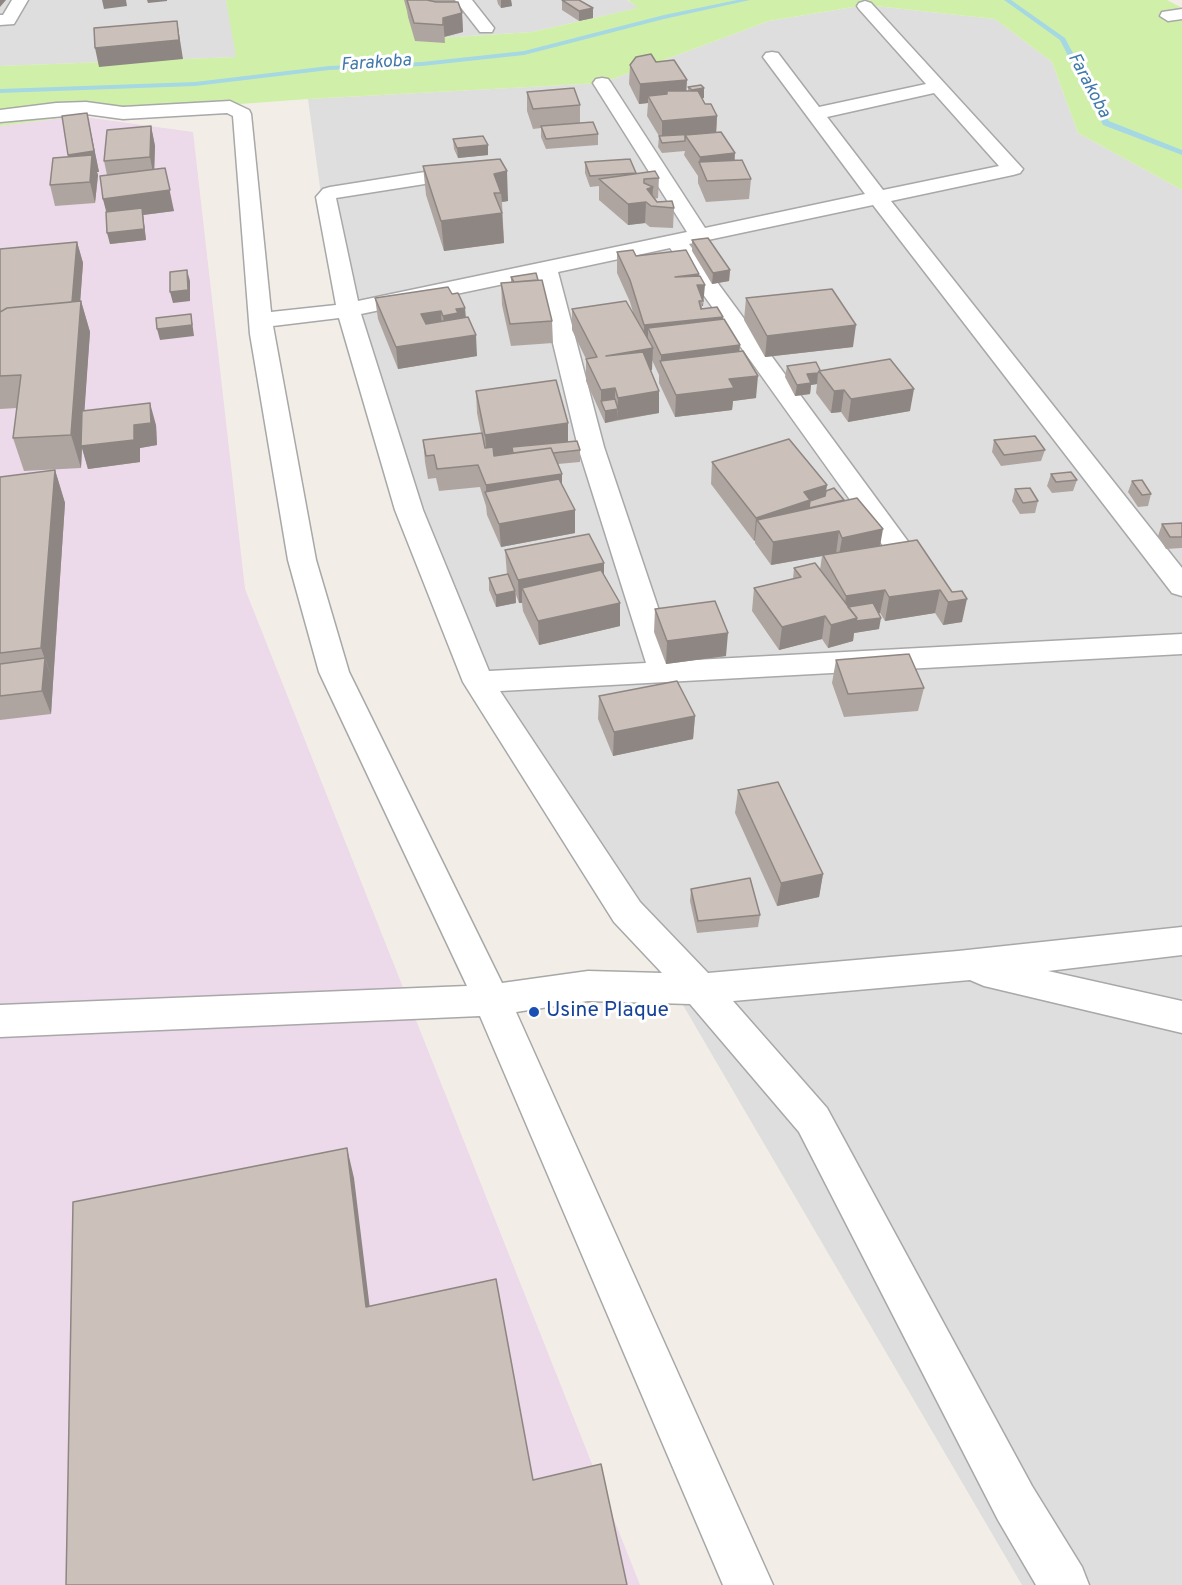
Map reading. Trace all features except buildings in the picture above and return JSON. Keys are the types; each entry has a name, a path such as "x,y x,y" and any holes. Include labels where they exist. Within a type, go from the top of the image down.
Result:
{"street":[{"path":"0,20 8,20 20,0"},
{"path":"463,0 486,28"},
{"path":"261,320 348,310 1013,169 865,6"},
{"path":"772,57 878,198 1182,587"},
{"path":"602,83 688,239 901,551"},
{"path":"814,114 938,87"},
{"path":"0,116 86,108 123,113 230,107 242,114 261,320 302,560 334,672 492,1000 748,1585"},
{"path":"485,168 327,194 348,310 409,510 478,682 627,912 700,989 813,1120 1015,1503 1064,1585"},
{"path":"546,269 591,447 664,672"},
{"path":"478,682 1182,644"},
{"path":"0,1021 492,1000 588,986 700,989 958,966 1182,941"},
{"path":"958,966 1182,1017"}],"shaded area":[{"path":"0,0 226,0 237,57 0,66"},
{"path":"412,0 627,0 639,8 532,32 422,39"},
{"path":"866,5 995,19 1052,62 1078,133 1182,190 1182,1585 1022,1585 469,639 332,276 308,99 602,83 769,21"},
{"path":"77,116 193,132 245,589 640,1585 0,1585 0,126"}],"green space":[{"path":"226,0 412,0 423,39 532,32 638,8 628,0 1167,0 1182,8 1182,190 1078,133 1052,62 995,19 866,5 769,21 602,83 308,99 77,116 0,126 0,66 236,57"}],"waterway":[{"name":"Farakoba","path":"0,91 195,84 329,68 422,64 524,53 664,17 747,0"},
{"name":"Farakoba","path":"1007,0 1063,39 1106,123 1182,153"}],"place":[{"name":"Usine Plaque","path":"534,1012"}]}
